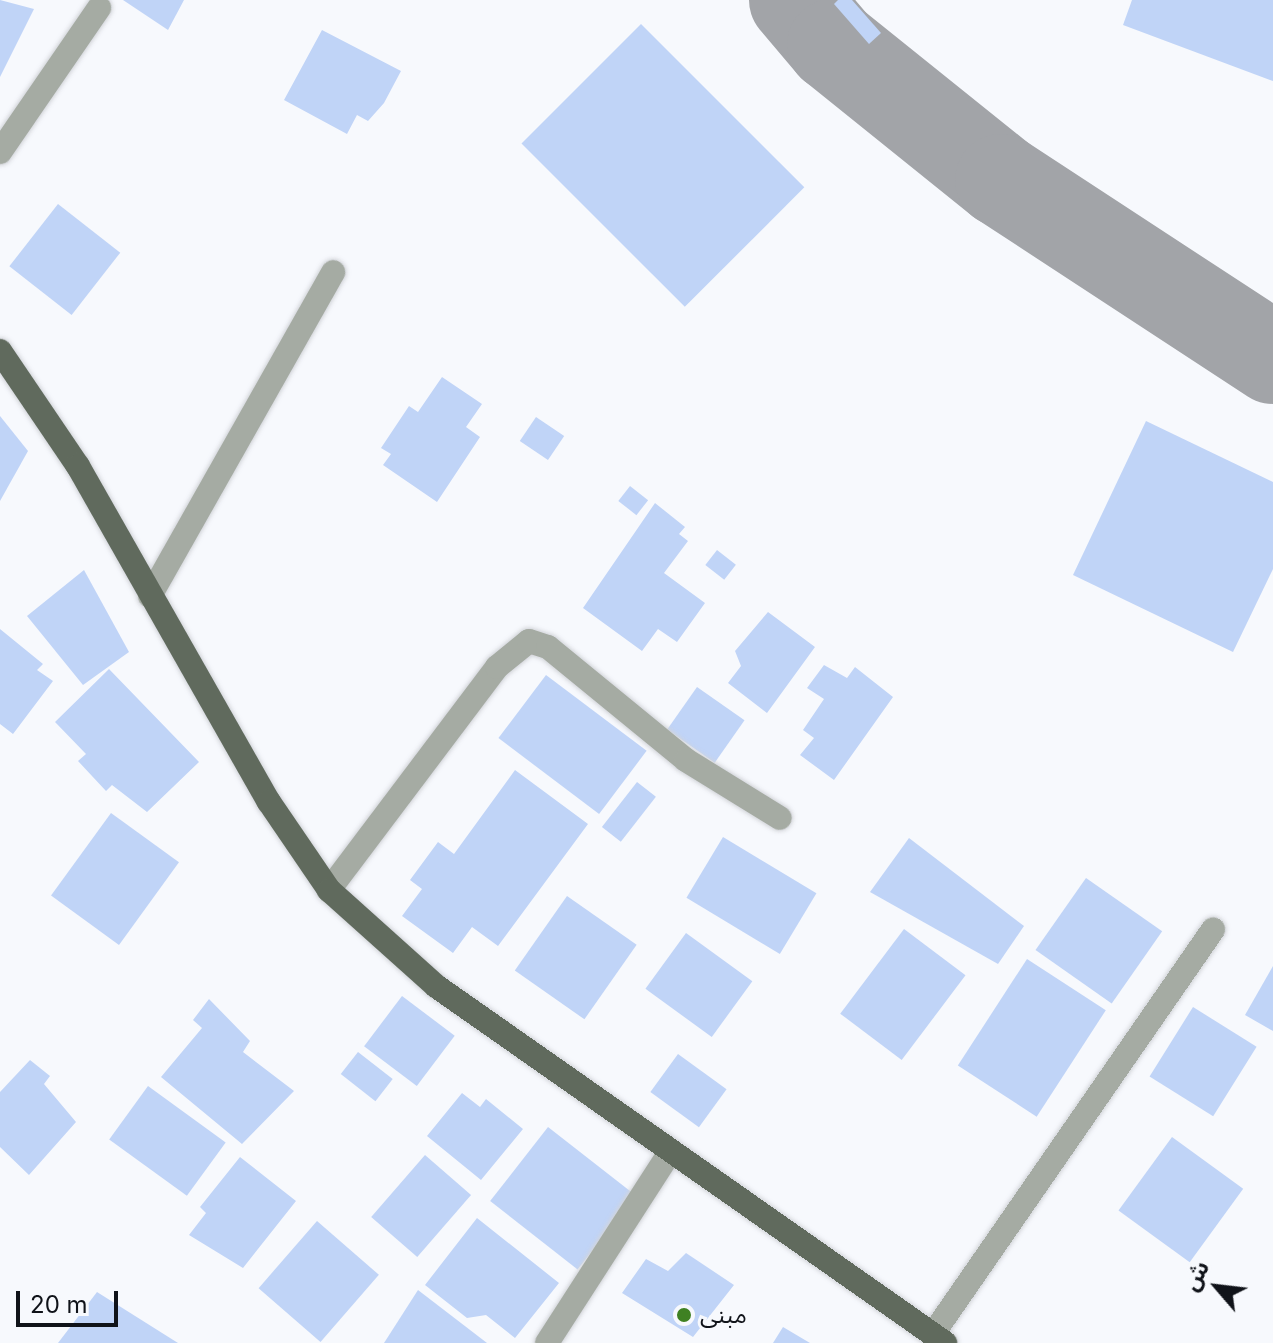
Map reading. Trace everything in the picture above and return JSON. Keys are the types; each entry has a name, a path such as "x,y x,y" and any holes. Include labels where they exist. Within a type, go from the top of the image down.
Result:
{"main road":[{"path":"0,351 78,466 150,596 329,890 436,986 668,1155 939,1339"}],"street":[{"path":"0,152 99,8"},
{"path":"150,596 333,272"},
{"path":"329,890 497,667 529,641 548,647 686,760 780,818"},
{"path":"939,1339 1213,930"},
{"path":"547,1343 668,1155"}],"building":[{"path":"0,0 34,9 0,77"},
{"path":"123,0 184,0 168,30"},
{"path":"838,0 852,0 881,33 869,44 834,4"},
{"path":"1132,0 1273,0 1273,81 1123,25"},
{"path":"641,24 804,187 685,307 521,144"},
{"path":"322,30 401,71 384,103 368,121 357,115 347,134 284,100"},
{"path":"58,204 120,253 72,315 9,266"},
{"path":"442,377 482,404 466,427 480,437 437,502 383,465 391,454 381,448 409,406 418,412"},
{"path":"0,416 28,451 0,501"},
{"path":"536,417 564,436 548,460 520,441"},
{"path":"1146,421 1273,482 1273,569 1233,652 1073,575"},
{"path":"630,486 648,500 636,515 618,501"},
{"path":"655,503 685,527 679,534 688,541 664,573 705,603 677,642 658,629 642,651 583,608"},
{"path":"717,550 736,565 724,580 705,565"},
{"path":"84,570 129,652 83,685 27,616"},
{"path":"768,612 815,647 767,713 728,683 741,666 735,651"},
{"path":"0,629 43,664 37,670 53,681 13,734 0,724"},
{"path":"824,665 847,678 855,667 893,697 834,780 800,755 814,738 803,730 824,699 807,688"},
{"path":"109,669 199,762 147,812 112,785 106,791 78,761 86,754 55,722"},
{"path":"546,675 647,751 599,814 498,738"},
{"path":"697,687 745,720 715,763 667,730"},
{"path":"515,770 588,824 498,946 472,927 453,953 402,916 422,889 410,880 438,842 454,854"},
{"path":"637,782 656,797 621,842 602,827"},
{"path":"111,813 179,862 119,945 51,896"},
{"path":"723,837 816,893 780,954 686,898"},
{"path":"909,838 1024,926 998,964 870,892"},
{"path":"1086,878 1162,931 1112,1003 1036,950"},
{"path":"567,896 637,945 584,1019 515,971"},
{"path":"904,929 965,975 902,1060 840,1014"},
{"path":"686,933 752,981 712,1037 645,989"},
{"path":"1027,959 1106,1010 1037,1117 958,1066"},
{"path":"1273,966 1273,1031 1245,1015"},
{"path":"402,996 455,1036 417,1086 364,1046"},
{"path":"209,999 250,1041 243,1052 294,1091 242,1144 161,1077 202,1028 193,1020"},
{"path":"1193,1007 1257,1047 1213,1116 1150,1077"},
{"path":"358,1052 393,1079 375,1101 341,1074"},
{"path":"678,1054 727,1089 699,1127 650,1092"},
{"path":"30,1060 50,1076 44,1084 76,1122 29,1175 0,1147 0,1092"},
{"path":"148,1086 226,1142 187,1196 109,1139"},
{"path":"462,1093 480,1107 486,1099 523,1129 481,1180 427,1136"},
{"path":"548,1127 635,1195 578,1269 490,1201"},
{"path":"1172,1137 1243,1189 1190,1262 1119,1211"},
{"path":"425,1155 471,1195 417,1257 371,1217"},
{"path":"240,1157 296,1201 243,1268 189,1235 206,1213 200,1207"},
{"path":"477,1218 559,1283 515,1338 486,1315 467,1318 425,1285"},
{"path":"317,1221 379,1275 320,1342 259,1288"},
{"name":"مبنى","path":"686,1253 734,1285 693,1337 622,1293 646,1259 668,1271"},
{"path":"418,1290 487,1343 384,1343"},
{"path":"97,1292 178,1343 58,1343"},
{"path":"783,1327 810,1343 773,1343"}],"taxiway":[{"path":"795,0 833,45 1001,180 1273,358"}],"place":[{"name":"مبنى","path":"684,1315"}]}
